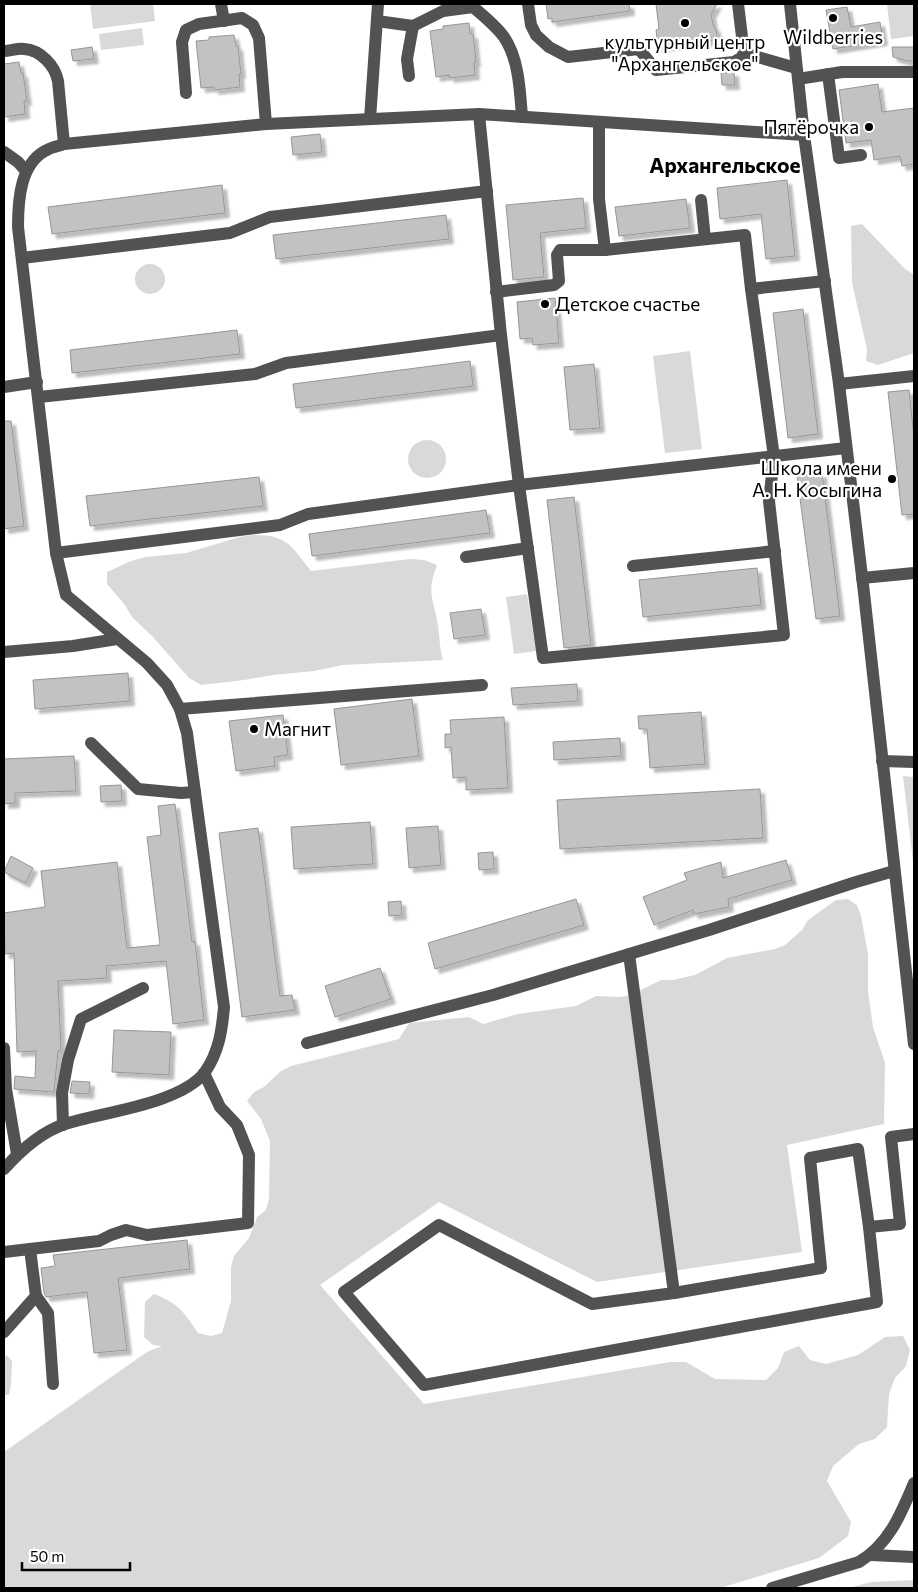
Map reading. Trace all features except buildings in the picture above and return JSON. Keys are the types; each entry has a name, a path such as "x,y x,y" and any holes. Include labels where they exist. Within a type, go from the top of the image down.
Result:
{"street":[{"path":"221,4 224,21"},
{"path":"370,119 378,4"},
{"path":"528,4 531,25 536,35 549,47 568,57 639,49 656,70 734,62 741,58 744,53 738,4"},
{"path":"790,4 804,135 839,384 894,871 912,1004 914,1044"},
{"path":"377,21 413,26 443,11 461,6 473,7 492,22 512,53 519,86 522,117"},
{"path":"186,93 182,42 186,30 199,24 242,18 254,25 259,38 266,124"},
{"path":"409,76 407,59 413,26"},
{"path":"4,51 25,49 50,63 56,71 64,144"},
{"path":"744,53 797,74 914,72"},
{"path":"828,74 839,158 861,155"},
{"path":"4,1168 17,1154 38,1138 64,1125 142,1104 185,1088 204,1073 215,1054 222,1032 224,1007 187,732 180,709 167,685 147,663 66,595 56,553 18,212 21,186 26,171 37,157 47,149 64,144 266,124 370,119 479,114 804,135"},
{"path":"479,114 496,292 501,336 519,486 543,658 784,635 769,501 774,457 745,235 605,250 560,250 557,255 559,281 554,285 496,292"},
{"path":"599,122 599,199 605,250"},
{"path":"4,152 18,162 26,171"},
{"path":"22,258 230,233 270,217 487,191"},
{"path":"701,200 705,239"},
{"path":"751,289 825,281"},
{"path":"39,396 255,374 286,363 501,336"},
{"path":"839,384 914,376"},
{"path":"4,387 37,382"},
{"path":"56,553 280,525 308,514 519,486 846,448"},
{"path":"466,557 528,548"},
{"path":"632,566 774,551"},
{"path":"862,578 914,573"},
{"path":"4,652 73,646 117,638"},
{"path":"180,709 482,685"},
{"path":"91,743 138,788 181,793 195,792"},
{"path":"882,761 914,762"},
{"path":"308,1043 493,995 709,930 894,871"},
{"path":"629,954 674,1293"},
{"path":"64,1125 62,1093 66,1068 81,1019 143,988"},
{"path":"4,1048 6,1089 17,1154"},
{"path":"4,1252 100,1241 126,1230 147,1235 248,1223 249,1155 237,1125 220,1107 204,1073"},
{"path":"869,1227 900,1224 891,1137 914,1134"},
{"path":"858,1149 869,1227 877,1302 424,1385 344,1292 439,1225 592,1304 674,1293 821,1268 810,1158 858,1149"},
{"path":"30,1249 36,1296 48,1313 53,1384"},
{"path":"4,1332 36,1296"},
{"path":"772,1588 859,1562 871,1555 900,1518 914,1483"},
{"path":"871,1555 914,1557"}],"shaded area":[{"path":"90,4 153,4 155,21 93,29"},
{"path":"887,4 914,4 914,36 891,39"},
{"path":"142,28 144,45 101,50 99,34"},
{"path":"862,224 905,269 914,275 914,353 878,365 866,361 867,349 852,283 851,226"},
{"path":"150,264 156,265 164,273 164,285 156,293 150,294 144,293 136,285 135,279 136,273 144,265"},
{"path":"690,351 702,449 665,453 653,356"},
{"path":"427,440 441,445 446,459 441,473 427,478 413,473 408,459 413,445"},
{"path":"253,535 274,537 288,544 311,571 410,559 424,560 437,565 432,581 431,593 443,660 343,665 314,671 201,685 189,678 152,636 132,617 125,605 107,584 107,572 145,557 186,553"},
{"path":"527,594 536,651 514,654 506,597"},
{"path":"903,776 914,777 914,870"},
{"path":"848,899 857,905 861,916 868,954 868,991 873,1027 885,1063 884,1124 787,1145 802,1252 597,1282 439,1202 320,1285 424,1404 670,1362 686,1362 715,1379 766,1380 778,1368 784,1352 799,1346 810,1360 826,1364 858,1355 885,1337 903,1336 910,1350 906,1366 895,1378 889,1394 887,1427 875,1439 859,1444 833,1466 827,1481 851,1522 848,1536 819,1558 720,1588 4,1588 4,1452 147,1352 162,1346 153,1345 144,1337 145,1302 154,1294 180,1309 198,1333 211,1336 222,1333 231,1301 231,1267 234,1256 249,1238 257,1217 266,1210 269,1199 270,1141 261,1119 247,1101 254,1092 264,1087 281,1071 291,1066 399,1039 409,1023 469,1017 483,1024 518,1014 576,1006 596,996 620,997 631,995 661,980 673,980 695,975 727,958 775,949 785,945 802,930 808,920 836,900"},
{"path":"7,1355 12,1361 11,1384 9,1395 4,1395 4,1358"},
{"path":"914,1580 914,1588 849,1588 871,1582"}],"place":[{"name":"Wildberries","path":"833,18"},
{"name":"культурный центр \"Архангельское\"","path":"685,23"},
{"name":"Пятёрочка","path":"869,127"},
{"name":"Детское счастье","path":"545,304"},
{"name":"Школа имени А. Н. Косыгина","path":"892,479"},
{"name":"Магнит","path":"254,729"}],"district":[{"name":"Архангельское","path":"725,166"}]}
